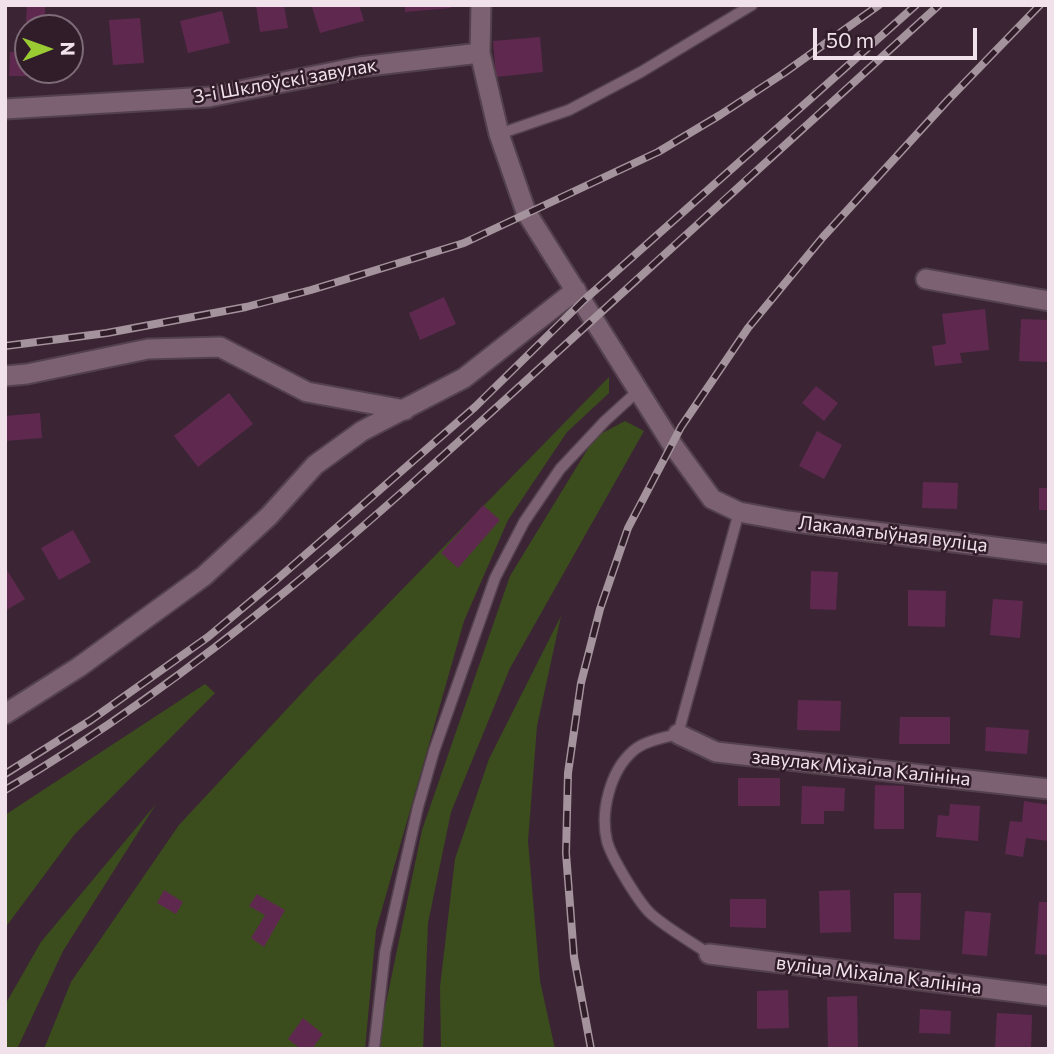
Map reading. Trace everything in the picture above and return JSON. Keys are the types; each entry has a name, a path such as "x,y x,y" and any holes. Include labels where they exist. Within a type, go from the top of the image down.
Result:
{"street":[{"name":"Лакаматыўная вуліца","path":"481,5 480,53 499,134 526,212 673,444 712,499 739,512 788,521 1049,554"},
{"name":"3-і Шклоўскі завулак","path":"5,108 209,97 359,67 480,53"},
{"path":"926,279 1049,301"},
{"path":"5,714 79,667 204,576 270,516 316,465 362,431 464,378 576,290"},
{"path":"5,376 27,374 148,349 219,347 307,392 405,410"},
{"name":"завулак Міхаіла Калініна","path":"678,734 716,752 1049,789"},
{"name":"вуліца Міхаіла Калініна","path":"709,954 1049,996"}],"lane":[{"path":"499,134 569,110 641,72 752,5"},
{"path":"374,1049 385,952 418,807 434,751 495,578 524,522 560,469 605,421 639,390"},
{"path":"709,954 650,913 620,869 607,841 606,812 609,791 617,770 633,751 653,741 678,734 739,512"}],"green space":[{"path":"609,377 609,393 567,432 508,520 464,621 376,930 365,1049 44,1049 71,982 179,825 313,681"},
{"path":"625,421 644,431 510,668 451,812 428,923 423,1049 381,1049 381,1027 422,830 510,576 595,437"},
{"path":"561,616 537,726 528,841 540,981 555,1049 441,1049 440,987 455,859 489,759"},
{"path":"205,684 215,693 74,835 5,928 5,815"},
{"path":"156,804 63,951 17,1049 5,1049 5,1005 41,942"}],"building":[{"path":"27,5 45,5 45,14 26,14"},
{"path":"256,5 284,5 288,28 260,32"},
{"path":"359,5 364,21 320,33 312,7"},
{"path":"405,5 450,5 451,8 405,12"},
{"path":"222,11 230,43 188,53 180,21"},
{"path":"140,18 144,63 113,65 109,20"},
{"path":"540,37 543,72 496,77 493,41"},
{"path":"10,52 14,52 14,76 9,76"},
{"path":"444,297 456,324 420,340 409,313"},
{"path":"985,309 989,350 960,353 962,363 935,366 932,346 946,344 942,314"},
{"path":"1021,319 1049,320 1049,362 1019,361"},
{"path":"816,386 838,403 824,421 802,403"},
{"path":"229,393 253,424 198,467 174,436"},
{"path":"40,413 42,438 5,441 5,416"},
{"path":"817,431 842,445 824,479 799,466"},
{"path":"923,482 958,483 957,509 922,508"},
{"path":"1039,488 1049,488 1049,510 1039,510"},
{"path":"483,505 500,520 458,568 441,553"},
{"path":"73,530 91,562 59,580 41,548"},
{"path":"5,567 25,599 5,611"},
{"path":"811,571 838,572 836,610 810,609"},
{"path":"908,590 946,591 945,627 908,626"},
{"path":"993,599 1023,601 1020,638 990,635"},
{"path":"798,700 841,701 840,731 797,730"},
{"path":"900,717 950,717 950,744 899,744"},
{"path":"986,727 1029,730 1027,754 985,751"},
{"path":"738,778 780,778 780,806 738,806"},
{"path":"875,785 904,786 904,829 874,829"},
{"path":"802,786 845,788 844,811 824,811 824,824 801,824"},
{"path":"1024,801 1049,805 1048,841 1026,838 1023,857 1005,854 1010,821 1022,822"},
{"path":"950,804 980,806 978,841 936,837 938,815 949,816"},
{"path":"164,890 183,902 176,914 157,903"},
{"path":"850,890 851,932 820,933 819,891"},
{"path":"894,893 921,893 920,940 894,939"},
{"path":"257,894 285,910 264,947 251,938 265,915 249,906"},
{"path":"730,899 766,899 766,928 730,927"},
{"path":"1039,902 1049,902 1049,955 1035,954"},
{"path":"965,911 991,913 987,956 962,954"},
{"path":"788,990 789,1028 757,1029 757,991"},
{"path":"857,996 858,1049 828,1049 827,997"},
{"path":"920,1009 951,1011 950,1034 919,1033"},
{"path":"997,1013 1032,1015 1031,1049 995,1048"},
{"path":"303,1018 323,1034 312,1049 301,1049 288,1039"}],"railway":[{"path":"5,346 107,333 246,307 464,243 658,152 784,73 879,5"},
{"path":"5,774 91,720 208,637 275,581 475,407 583,301 916,5"},
{"path":"5,790 152,694 290,588 423,473 939,5"},
{"path":"591,1049 574,957 566,853 568,773 581,683 600,609 628,528 681,427 748,328 823,237 948,100 1040,5"}]}
